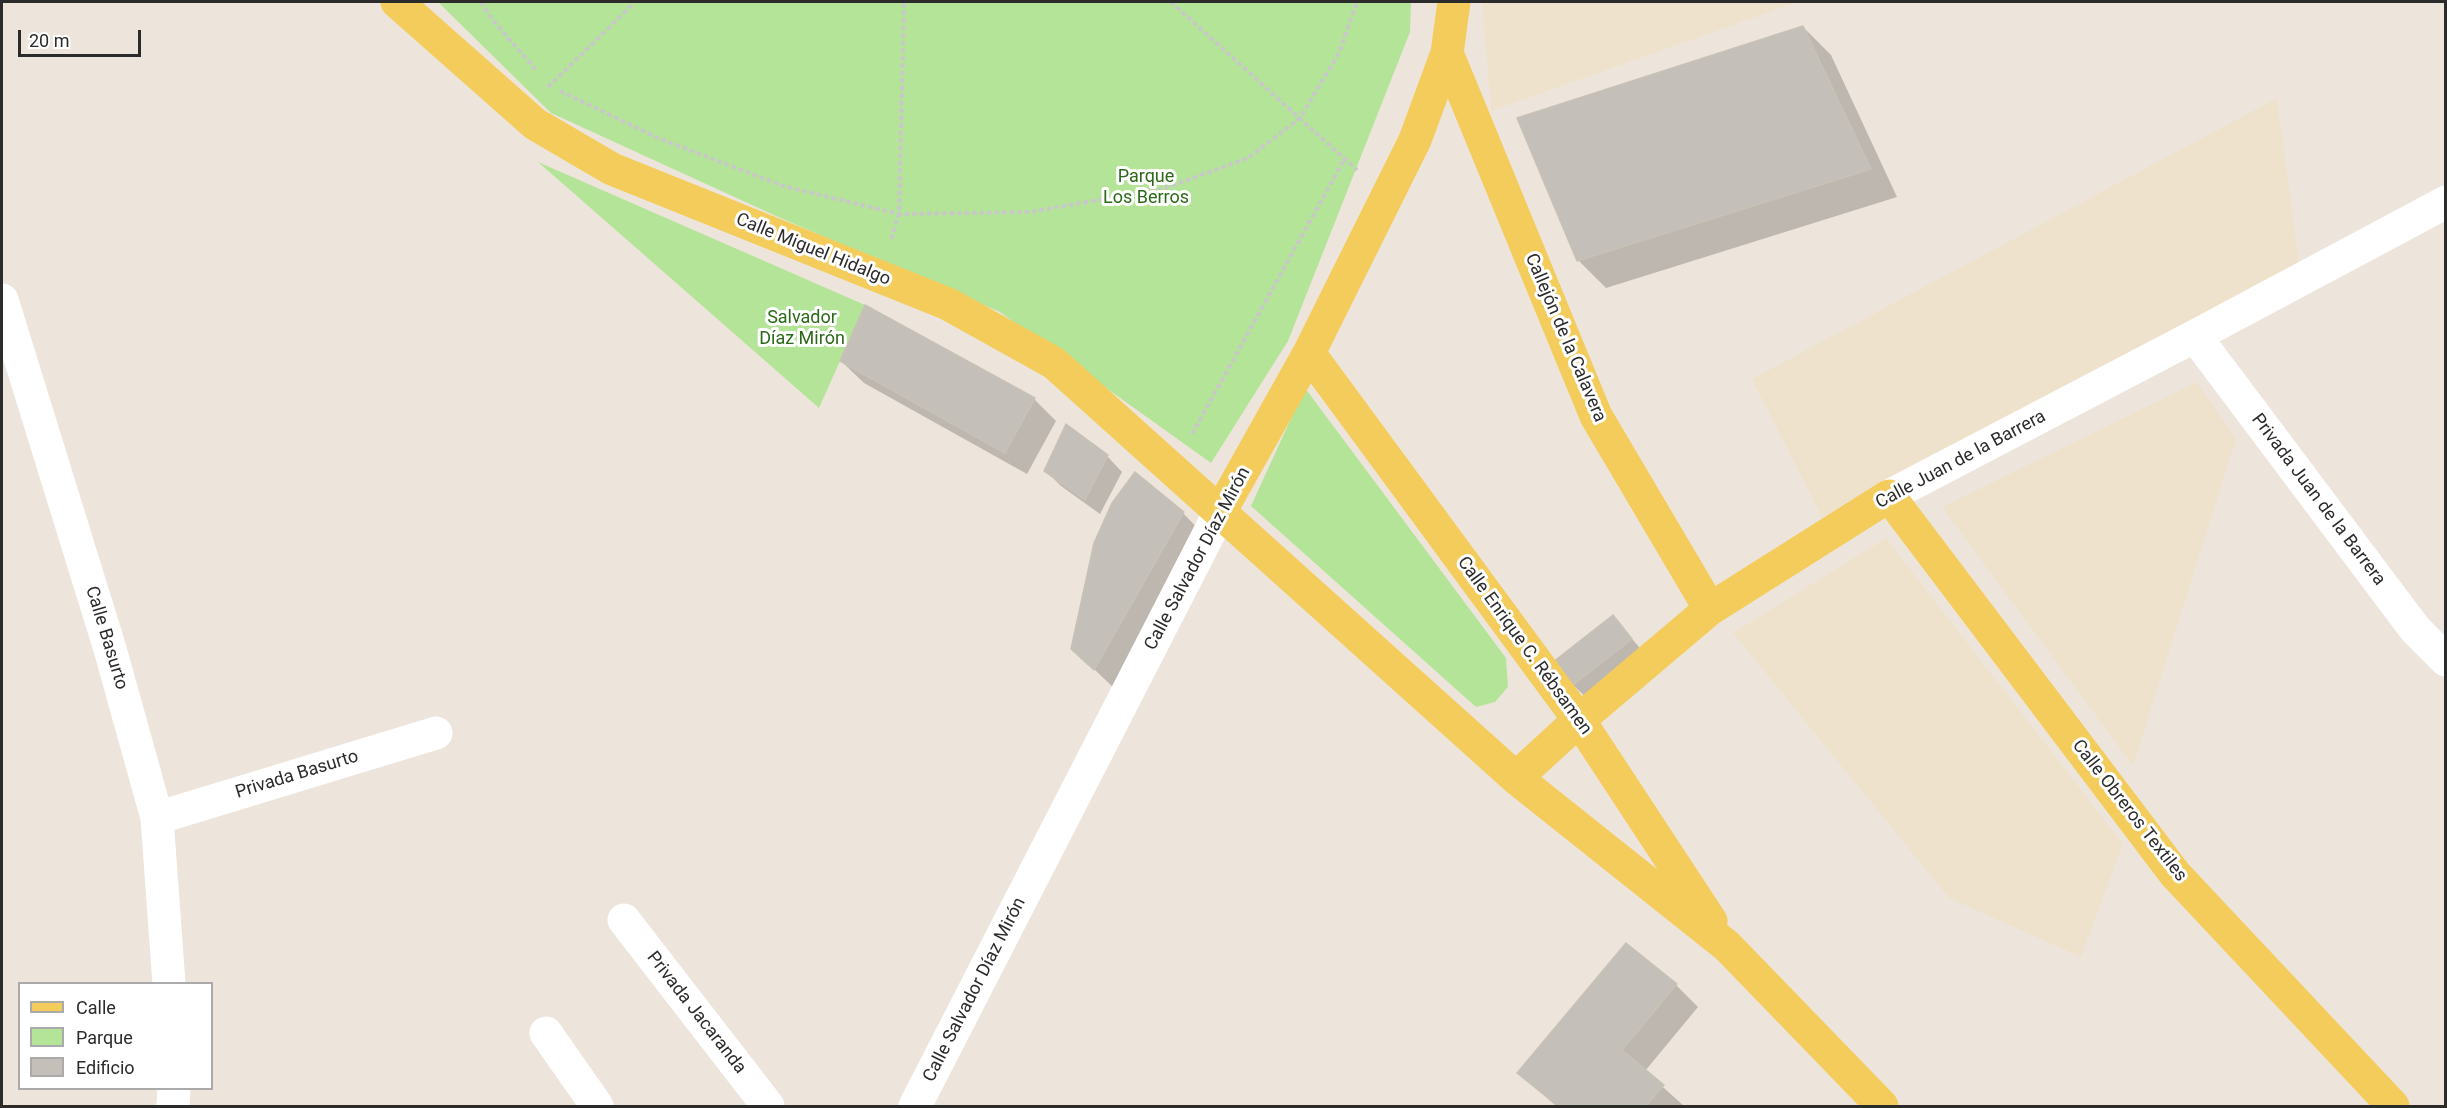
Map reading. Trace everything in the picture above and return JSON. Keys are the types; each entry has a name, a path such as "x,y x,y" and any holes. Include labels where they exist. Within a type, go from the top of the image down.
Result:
{"main road":[{"name":"Calle Miguel Hidalgo","path":"397,2 535,124 612,169 948,304 1054,363 1221,512"},
{"name":"Calle Salvador Díaz Mirón","path":"1221,512 1309,353 1415,140 1448,53 1454,2"},
{"name":"Callejón de la Calavera","path":"1448,53 1596,416 1710,609"},
{"name":"Calle Enrique C. Rébsamen","path":"1309,353 1579,720 1727,946"},
{"name":"Calle Juan de la Barrera","path":"1516,778 1579,720 1710,609 1889,496"},
{"name":"Calle Obreros Textiles","path":"1889,496 2175,874 2393,1107"},
{"name":"Calle Enrique C. Rébsamen","path":"1221,512 1516,778 1727,946 1882,1107"}],"street":[{"name":"Calle Juan de la Barrera","path":"1889,496 2445,202"},
{"name":"Calle Basurto","path":"2,300 110,648 157,818 169,982"},
{"name":"Privada Juan de la Barrera","path":"2195,336 2415,629 2445,660"},
{"name":"Calle Salvador Díaz Mirón","path":"915,1107 1221,512"},
{"name":"Privada Basurto","path":"157,818 436,733"},
{"name":"Privada Jacaranda","path":"624,920 768,1107"},
{"path":"546,1034 597,1107"},
{"path":"172,1107 174,1090"}],"path":[{"path":"481,2 492,19 549,86 658,138 783,186 899,214 1029,212 1162,189 1248,158 1300,118 1339,52 1357,2"},
{"path":"549,86 635,2"},
{"path":"899,214 904,2"},
{"path":"1171,2 1387,196"},
{"path":"1173,469 1345,158"}],"shaded area":[{"path":"1482,2 1798,2 1491,111"},
{"path":"2277,98 2300,270 1823,519 1752,379"},
{"path":"2197,382 2236,439 2133,766 1942,507"},
{"path":"1886,538 2123,844 2081,957 1949,898 1733,633"}],"green space":[{"name":"Parque Los Berros","path":"438,2 1411,2 1410,32 1288,341 1211,463 1000,312 776,216 551,113"},
{"name":"Salvador Díaz Mirón","path":"538,162 865,305 819,408"},
{"path":"1305,388 1506,658 1508,687 1495,702 1476,707 1251,506"}],"building":[{"path":"1803,26 1871,169 1577,261 1517,118"},
{"path":"865,305 1035,398 1005,453 840,361"},
{"path":"1066,424 1108,455 1085,500 1044,471"},
{"path":"1135,472 1184,512 1094,670 1071,649 1094,543 1112,503"},
{"path":"1613,615 1632,639 1572,686 1553,662"},
{"path":"1626,943 1677,984 1622,1050 1664,1085 1646,1106 1558,1106 1517,1073"}]}
